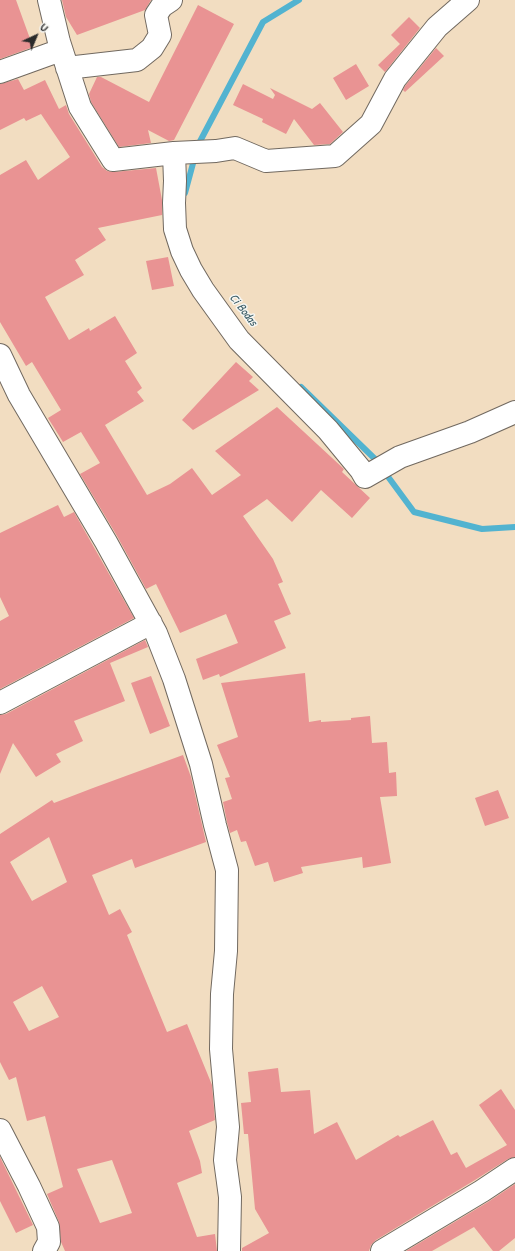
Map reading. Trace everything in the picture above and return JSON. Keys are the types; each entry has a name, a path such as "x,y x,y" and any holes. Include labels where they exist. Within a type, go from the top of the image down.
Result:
{"street":[{"path":"49,0 64,59 80,107 113,160 177,152 216,151 235,148 266,161 335,156 371,124 395,79 437,27 468,0"},
{"path":"0,72 64,59 137,60 152,48 160,35 156,15 162,6 171,0"},
{"path":"177,152 174,203 175,229 178,241 191,270 203,290 239,340 328,430 365,477 400,457 470,432 515,412"},
{"path":"0,355 19,395 58,458 156,633 174,679 200,764 227,870 226,951 222,994 221,1049 228,1127 226,1160 230,1197 229,1251"},
{"path":"0,703 151,623"},
{"path":"0,1130 48,1227 49,1242 44,1251"},
{"path":"382,1251 482,1191 515,1169"}],"building":[{"path":"0,0 16,0 33,47 0,59"},
{"path":"62,0 151,0 145,10 77,35 66,17"},
{"path":"198,5 234,24 174,140 169,141 148,130 151,143 119,147 91,102 89,94 97,77 101,77 149,102"},
{"path":"409,17 420,28 385,72 378,65 400,44 391,35"},
{"path":"436,48 444,56 405,92 403,90 405,86"},
{"path":"356,64 369,86 346,100 333,78"},
{"path":"18,79 24,90 45,80 59,109 66,105 69,114 102,167 107,171 114,172 156,168 162,200 162,215 98,228 106,240 75,260 84,275 45,297 69,340 89,328 90,331 115,316 137,353 125,361 142,388 137,392 144,401 105,425 147,495 170,484 192,468 212,495 241,475 215,451 277,407 344,469 342,472 370,498 352,518 321,490 292,522 267,499 243,516 273,559 283,582 278,584 291,614 274,621 286,648 220,677 219,674 203,680 196,659 238,643 226,614 180,633 156,584 146,589 117,536 80,474 100,463 81,432 63,442 48,418 61,410 32,362 26,366 0,322 0,175 26,160 38,180 70,157 41,114 26,121 24,118 0,130 0,84"},
{"path":"243,84 273,99 275,95 270,88 312,109 320,103 343,132 330,144 314,145 294,119 286,134 262,122 263,119 233,105"},
{"path":"168,257 174,286 152,290 146,261"},
{"path":"236,362 253,377 249,381 259,390 193,430 182,420"},
{"path":"58,505 64,517 74,512 134,618 0,689 0,621 9,616 0,597 0,533"},
{"path":"145,640 148,647 110,663 125,701 74,721 83,741 56,754 61,762 36,777 13,743 0,774 0,715 6,714"},
{"path":"305,673 309,722 321,720 321,722 351,720 351,718 370,716 372,743 387,742 389,773 396,772 397,796 380,797 391,863 363,868 362,857 301,867 303,873 274,882 268,862 255,866 246,841 241,842 237,830 230,833 227,822 223,802 232,799 225,778 230,777 217,745 238,737 221,683"},
{"path":"151,676 170,726 150,734 131,683"},
{"path":"183,755 191,777 206,842 135,868 132,859 92,875 109,915 120,909 132,932 127,935 167,1032 187,1024 212,1085 215,1120 189,1131 200,1161 202,1173 177,1183 197,1237 215,1234 217,1251 65,1251 61,1242 59,1222 47,1194 63,1187 45,1116 27,1121 16,1077 9,1080 0,1062 0,834 52,800 54,803","holes":["49,837 67,882 32,901 10,862","42,986 59,1017 29,1031 13,1002","112,1160 132,1213 100,1223 77,1169"]},
{"path":"498,790 509,818 485,826 475,798"},
{"path":"278,1068 281,1092 310,1090 314,1134 337,1122 356,1160 398,1135 400,1137 433,1120 451,1155 457,1152 466,1168 507,1145 479,1105 501,1089 515,1110 515,1157 508,1159 376,1240 371,1245 369,1251 242,1251 242,1248 269,1233 255,1209 248,1134 244,1134 241,1103 251,1102 248,1072"},
{"path":"0,1157 33,1225 16,1233 0,1201"},
{"path":"515,1184 515,1238 499,1251 493,1251 474,1227 432,1251 406,1251 488,1202"}],"waterway":[{"name":"Ci Bodas","path":"197,147 263,22 299,0"},
{"name":"Ci Bodas","path":"185,193 195,156"},
{"name":"Ci Bodas","path":"301,387 375,459 414,512 482,529 515,527"}]}
